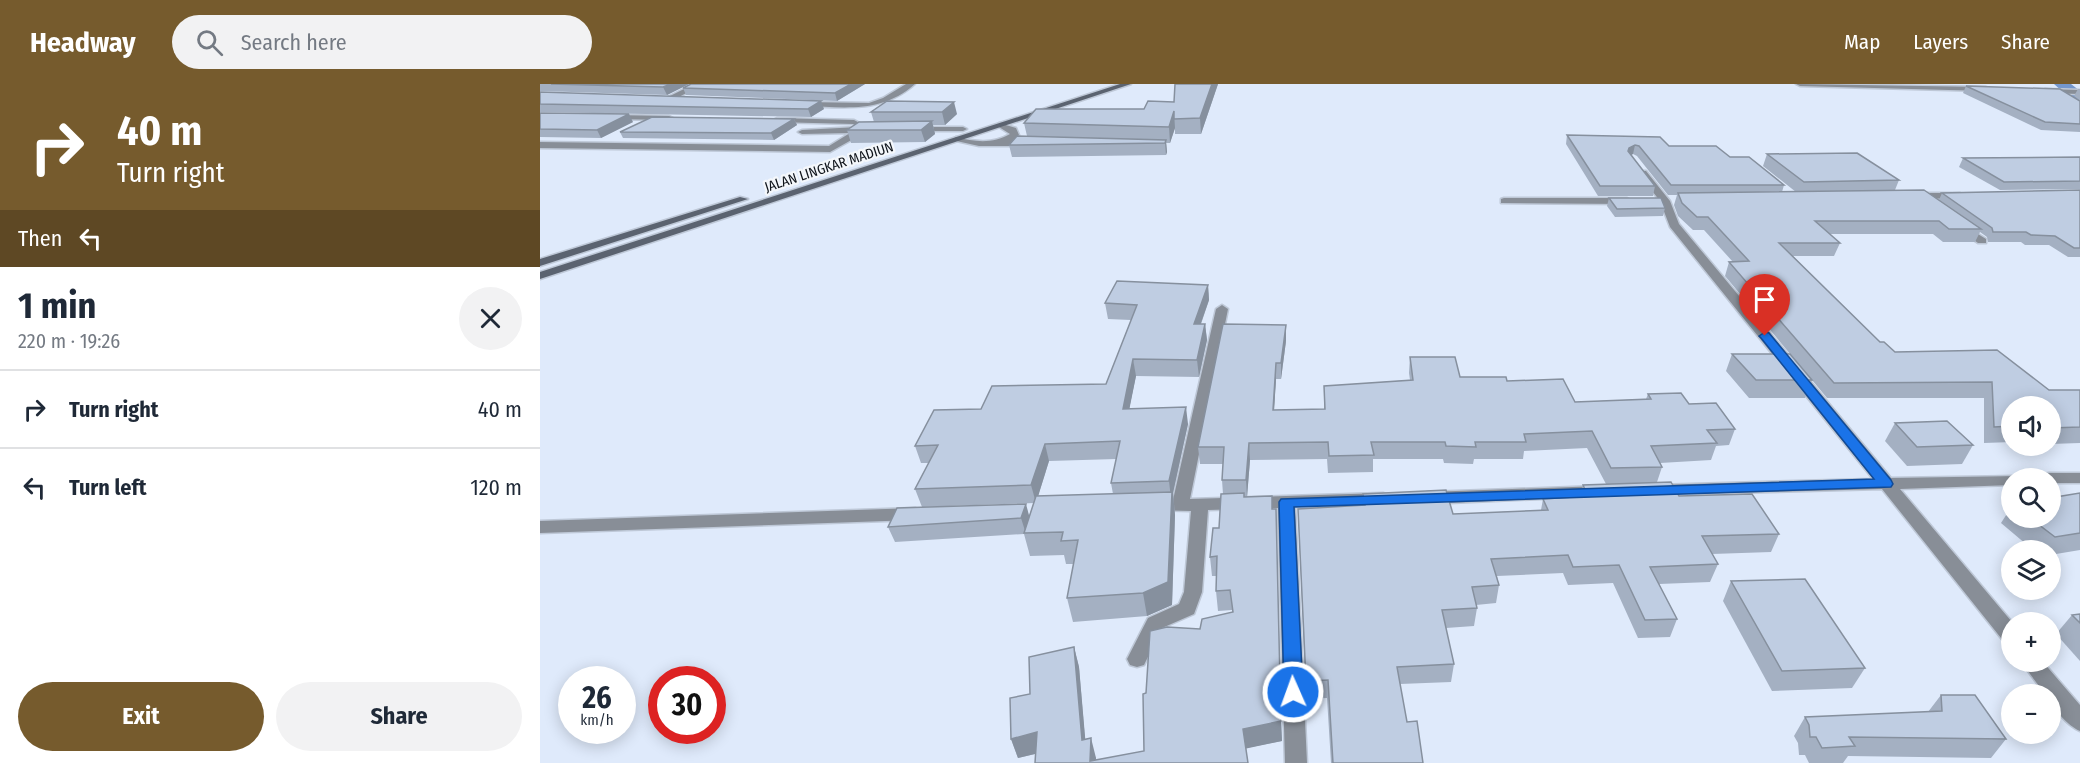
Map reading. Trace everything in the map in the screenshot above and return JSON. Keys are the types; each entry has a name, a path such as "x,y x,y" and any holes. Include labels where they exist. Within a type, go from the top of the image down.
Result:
{"main road":[{"name":"JALAN LINGKAR MADIUN","path":"540,263 1105,84"},
{"name":"JALAN LINGKAR MADIUN","path":"540,276 1126,84"}],"street":[{"path":"668,99 700,84"},
{"path":"793,104 869,105 886,100 911,84"},
{"path":"1800,84 1994,90"},
{"path":"2051,84 2064,94"},
{"path":"2038,91 2064,94 2080,92"},
{"path":"656,99 690,100"},
{"path":"1035,114 1060,116"},
{"path":"597,117 677,118"},
{"path":"635,127 653,118"},
{"path":"540,145 832,148 863,126 854,122 772,120"},
{"path":"775,148 819,121"},
{"path":"999,142 1015,135 1013,130 1002,125"},
{"path":"900,128 963,129"},
{"path":"802,132 877,129"},
{"path":"597,146 616,136"},
{"path":"956,140 970,144 999,142 1044,144"},
{"path":"1639,167 1664,201 1674,225 2001,624"},
{"path":"1919,196 1937,209"},
{"path":"1897,197 1977,196"},
{"path":"1504,201 1642,201"},
{"path":"1955,222 1982,241"},
{"path":"1180,506 1222,309"},
{"path":"2061,478 2080,478"},
{"path":"1133,507 2001,480"},
{"path":"1286,502 1296,763"},
{"path":"1137,659 1155,623 1187,609 1193,592 1200,505"},
{"path":"540,527 933,513"},
{"path":"2039,672 2080,721"}],"building":[{"path":"551,84 671,84 663,87"},
{"path":"691,84 851,84 835,93 683,88"},
{"path":"1175,84 1212,84 1200,118 1174,119 1174,111 1169,127 1024,123 1036,109 1144,109 1148,101 1174,102"},
{"path":"1966,86 2060,89 2080,101 2080,124 2045,122"},
{"path":"540,92 821,101 808,109 540,104"},
{"path":"887,101 954,102 942,112 871,112"},
{"path":"540,113 629,114 597,130 540,129"},
{"path":"652,117 794,119 771,133 620,132"},
{"path":"932,121 921,130 847,130 859,122"},
{"path":"1567,135 1660,137 1669,146 1716,146 1730,157 1749,157 1784,185 1671,185 1639,146 1635,145 1628,151 1655,186 1600,186"},
{"path":"1017,136 1166,140 1165,143 1009,145"},
{"path":"1857,153 1899,180 1804,182 1767,154"},
{"path":"2080,157 2080,181 2004,182 1963,158"},
{"path":"1924,190 1981,229 1949,229 1939,221 1815,221 1840,243 1779,243 1880,342 1884,342 1895,352 1997,350 2049,390 2080,390 2080,427 2061,428 2061,396 2001,396 2001,427 1994,427 1992,382 1834,383 1729,262 1749,261 1708,217 1697,217 1682,203 1678,193"},
{"path":"2080,190 2080,248 2074,248 2055,236 2031,235 2026,232 1993,232 1992,228 1942,193"},
{"path":"1609,198 1661,198 1665,208 1617,209"},
{"path":"1117,281 1208,285 1194,324 1205,324 1197,360 1133,359 1123,409 1186,407 1169,481 1111,483 1120,441 1045,444 1031,485 915,489 938,445 915,446 934,410 981,409 992,386 1106,384 1137,305 1105,303"},
{"path":"1223,324 1286,325 1281,363 1276,363 1273,410 1325,409 1324,386 1413,380 1410,357 1455,357 1460,377 1506,377 1507,381 1563,379 1575,402 1651,399 1648,394 1681,393 1689,404 1716,403 1735,429 1707,430 1717,443 1651,446 1662,467 1611,468 1592,431 1524,434 1526,442 1475,442 1476,447 1446,446 1445,442 1371,442 1374,455 1329,456 1328,442 1249,443 1246,480 1222,480 1224,447 1198,447"},
{"path":"1732,354 1790,354 1812,380 1756,380"},
{"path":"1947,421 1973,445 1917,447 1895,423"},
{"path":"1671,482 1679,496 1752,494 1779,534 1702,536 1718,564 1650,567 1677,619 1645,620 1619,565 1573,567 1568,555 1491,559 1499,585 1472,587 1477,608 1442,610 1454,664 1397,667 1407,722 1417,721 1423,763 1333,763 1328,680 1306,681 1298,509 1365,505 1363,494 1446,490 1453,514 1548,510 1543,499 1588,496 1583,485"},
{"path":"1172,492 1168,582 1143,593 1067,598 1078,540 1061,541 1063,532 1024,533 1036,496"},
{"path":"1244,493 1244,497 1272,496 1272,509 1276,509 1280,681 1276,681 1281,704 1281,721 1243,729 1248,763 1035,763 1037,732 1011,739 1010,698 1030,694 1029,657 1074,647 1082,740 1091,738 1090,761 1144,751 1143,694 1146,693 1150,631 1167,627 1200,629 1202,619 1233,612 1230,590 1216,591 1217,556 1210,557 1213,528 1219,528 1221,494"},
{"path":"2080,493 2080,533 2055,537 2043,528 2061,528 2061,496"},
{"path":"1026,504 1021,518 888,527 897,508"},
{"path":"1805,579 1865,668 1782,671 1731,581"},
{"path":"2080,614 2080,623 2072,615"},
{"path":"1941,695 1975,695 2001,732 2001,739 1849,737 1855,746 1822,748 1816,737 1810,737 1809,725 1805,717 1942,711"}],"waterway":[{"path":"2062,84 2080,99"}],"route":[{"path":"1293,692 1286,502 1886,484 1765,336"}]}
